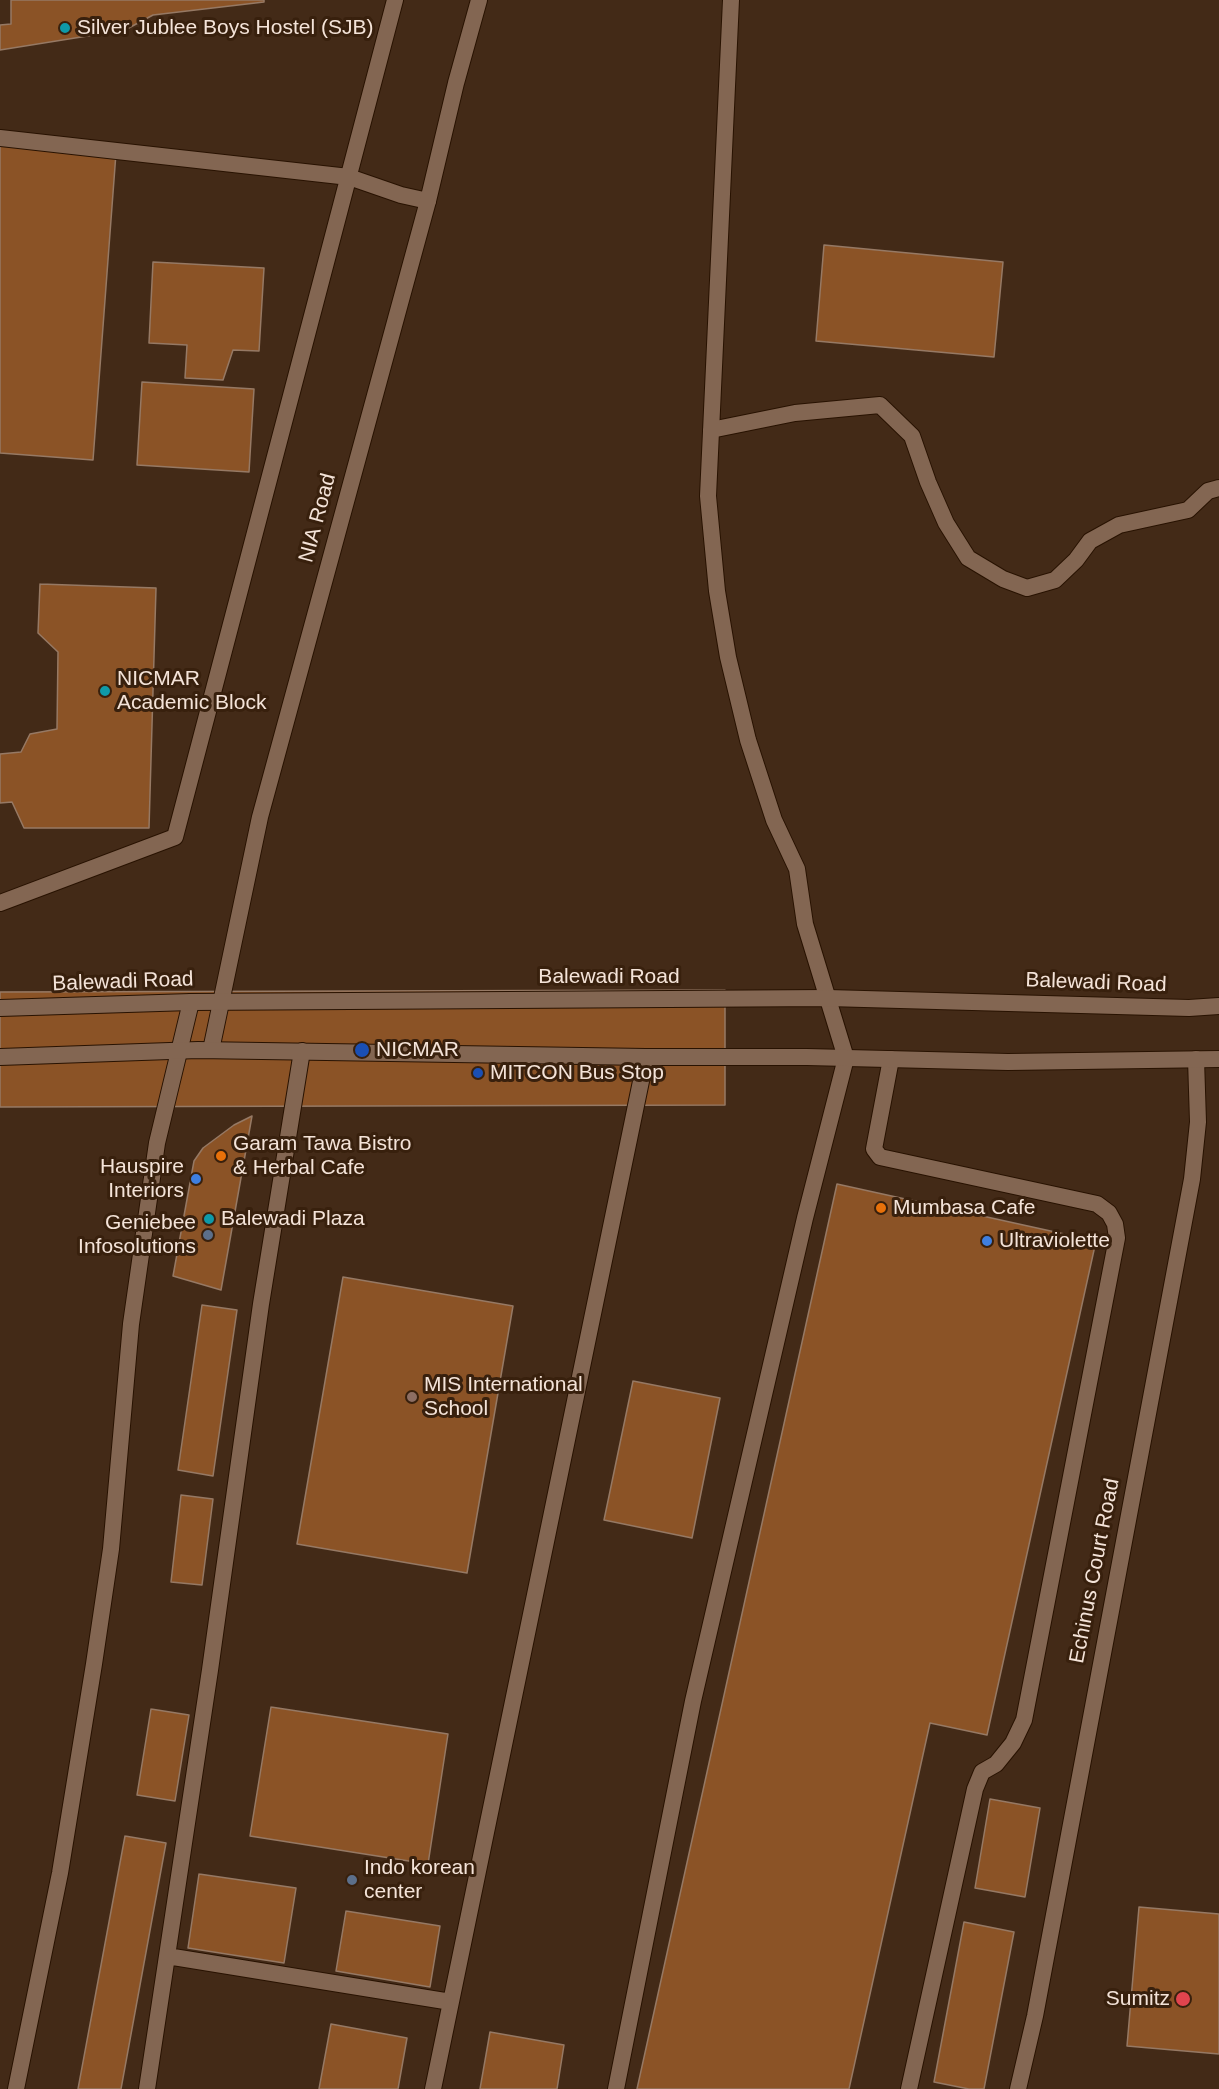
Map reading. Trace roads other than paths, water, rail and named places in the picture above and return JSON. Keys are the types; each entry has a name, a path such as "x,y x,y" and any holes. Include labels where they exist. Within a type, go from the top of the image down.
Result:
{"street":[{"path":"0,903 175,837 395,0"},
{"name":"NIA Road","path":"211,1050 260,817 428,201 456,83 479,0"},
{"path":"616,2089 660,1861 701,1667 805,1218 846,1058 805,924 797,869 774,820 748,740 728,657 717,591 708,496 731,0"},
{"path":"0,138 349,177 401,195 428,201"},
{"path":"711,430 795,413 880,405 912,436 945,523 968,558 1003,579 1027,588 1055,580 1077,560 1090,541 1119,525 1188,510 1208,491 1219,488"},
{"name":"Balewadi Road","path":"0,1008 191,1002 828,998 1190,1008 1219,1006"},
{"path":"16,2089 60,1873 111,1549 131,1324 157,1143 191,1002"},
{"path":"0,1057 211,1050 1008,1062 1219,1059"},
{"path":"147,2089 261,1304 302,1051"},
{"path":"433,2089 646,1057"},
{"path":"891,1059 874,1149 880,1157 1097,1204 1109,1213 1115,1224 1117,1238 1024,1720 1013,1743 996,1764 982,1772 975,1788 909,2089"},
{"name":"Echinus Court Road","path":"1018,2089 1037,2004 1192,1179 1198,1122 1196,1059"},
{"path":"167,1956 451,2002"}],"place":[{"name":"Silver Jublee Boys Hostel (SJB)","path":"65,28"},
{"name":"NICMAR Academic Block","path":"105,691"},
{"name":"NICMAR","path":"362,1050"},
{"name":"MITCON Bus Stop","path":"478,1073"},
{"name":"Garam Tawa Bistro & Herbal Cafe","path":"221,1156"},
{"name":"Hauspire Interiors","path":"196,1179"},
{"name":"Mumbasa Cafe","path":"881,1208"},
{"name":"Balewadi Plaza","path":"209,1219"},
{"name":"Geniebee Infosolutions","path":"208,1235"},
{"name":"Ultraviolette","path":"987,1241"},
{"name":"MIS International School","path":"412,1397"},
{"name":"Indo korean center","path":"352,1880"},
{"name":"Sumitz","path":"1183,1999"}]}
